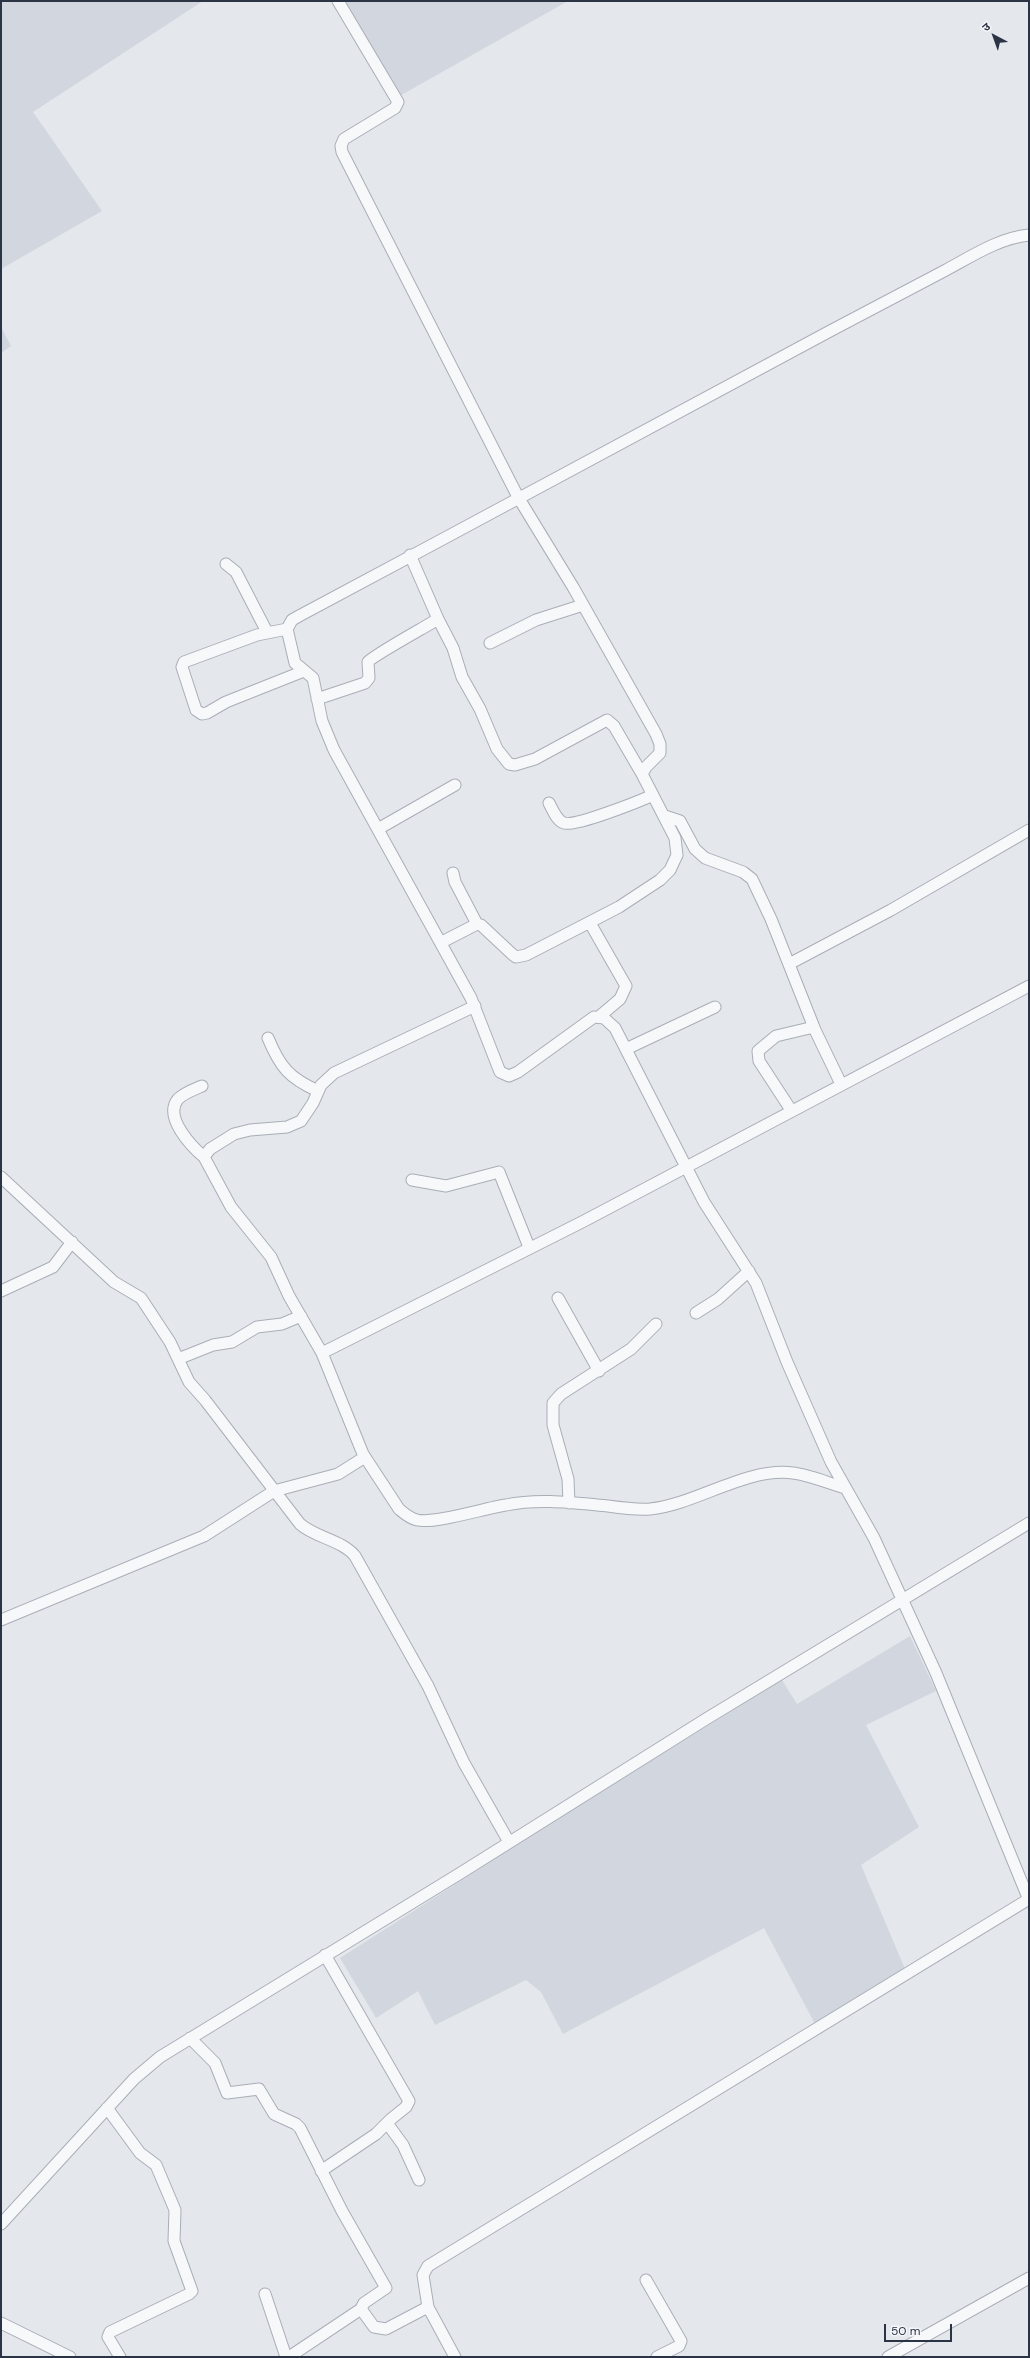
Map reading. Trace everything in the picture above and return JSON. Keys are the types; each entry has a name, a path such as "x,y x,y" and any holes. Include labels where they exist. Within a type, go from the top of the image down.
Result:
{"street":[{"path":"338,1 398,102 395,108 344,139 341,146 342,152 518,497 583,605 660,744 660,753 646,767 642,774"},
{"path":"590,923 626,986 620,999 600,1016 588,1020 518,1072 510,1076 502,1074 497,1068 475,1006 442,942 334,750 322,721 313,678 299,668 293,658 287,629 292,620 410,555 442,540 518,497 1000,241 1029,235"},
{"path":"410,555 438,619 453,648 462,677 480,709 497,749 509,764 515,765 535,759 607,720 614,726 642,774 665,816 677,845 677,855 670,870 660,880 625,903 590,923 521,957 512,954 481,925 477,924 455,882 453,872"},
{"path":"226,564 236,572 267,632"},
{"path":"490,643 536,620 583,605"},
{"path":"317,698 364,683 369,678 368,662 373,656 384,652 438,619"},
{"path":"287,629 267,632 183,664 182,667 196,710 202,714 207,713 226,702 304,671"},
{"path":"378,829 455,785"},
{"path":"549,803 560,820 568,824 615,811 653,795"},
{"path":"665,816 680,821 696,849 705,858 743,872 752,879 771,919 814,1027 842,1084"},
{"path":"789,964 904,903 1029,830"},
{"path":"442,942 477,924"},
{"path":"322,1353 438,1296 1029,986"},
{"path":"204,1157 210,1149 234,1134 295,1125 306,1115 321,1085 334,1073 475,1006"},
{"path":"626,1049 715,1007"},
{"path":"455,2357 428,2307 423,2276 428,2266 1029,1899 960,1728 874,1538 828,1455 749,1271 704,1202 626,1049 610,1021 600,1016"},
{"path":"791,1110 759,1061 758,1051 776,1036 814,1027"},
{"path":"268,1038 284,1069 299,1082 318,1091"},
{"path":"202,1086 179,1098 175,1105 176,1116 182,1134 204,1157 231,1207 265,1248 289,1296 322,1353 365,1458 399,1509 407,1516 416,1520 425,1521 507,1504 569,1502 630,1510 650,1509 668,1506 748,1478 778,1473 792,1473 845,1488"},
{"path":"412,1180 446,1186 500,1172 529,1248"},
{"path":"1,1177 114,1282 141,1298 170,1342 195,1390 205,1400 300,1524 307,1530 344,1546 355,1556 425,1680 464,1763 506,1841"},
{"path":"1,1291 53,1267 72,1242"},
{"path":"696,1313 718,1299 749,1271"},
{"path":"558,1298 599,1370"},
{"path":"178,1359 212,1345 232,1342 257,1327 282,1324 301,1316"},
{"path":"569,1502 568,1479 553,1425 552,1403 561,1394 631,1349 656,1324"},
{"path":"1,1620 204,1536 274,1491 338,1474 365,1458"},
{"path":"1,2224 142,2071 190,2038 506,1841 902,1599 957,1569 1029,1523"},
{"path":"321,2171 370,2138 406,2108 409,2098 325,1955"},
{"path":"190,2038 215,2063 227,2093 259,2089 274,2114 299,2126 321,2171 386,2288 364,2303 361,2309 290,2357"},
{"path":"107,2108 140,2153 156,2165 175,2210 174,2241 192,2291 189,2294 110,2332 108,2338 120,2357"},
{"path":"387,2123 405,2149 419,2180"},
{"path":"888,2357 1029,2278"},
{"path":"646,2280 681,2341 679,2346 656,2357"},
{"path":"265,2294 286,2357"},
{"path":"361,2309 374,2328 386,2329 428,2307"},
{"path":"1,2323 70,2357"}],"shaded area":[{"path":"1,1 203,1 33,112 102,211 1,269"},
{"path":"337,1 568,1 396,98"},
{"path":"1,327 11,346 1,353"},
{"path":"910,1636 936,1691 866,1725 919,1827 861,1865 905,1969 815,2024 764,1928 563,2034 541,1992 526,1980 435,2025 418,1991 376,2018 340,1958 570,1811 782,1680 797,1704"}]}
